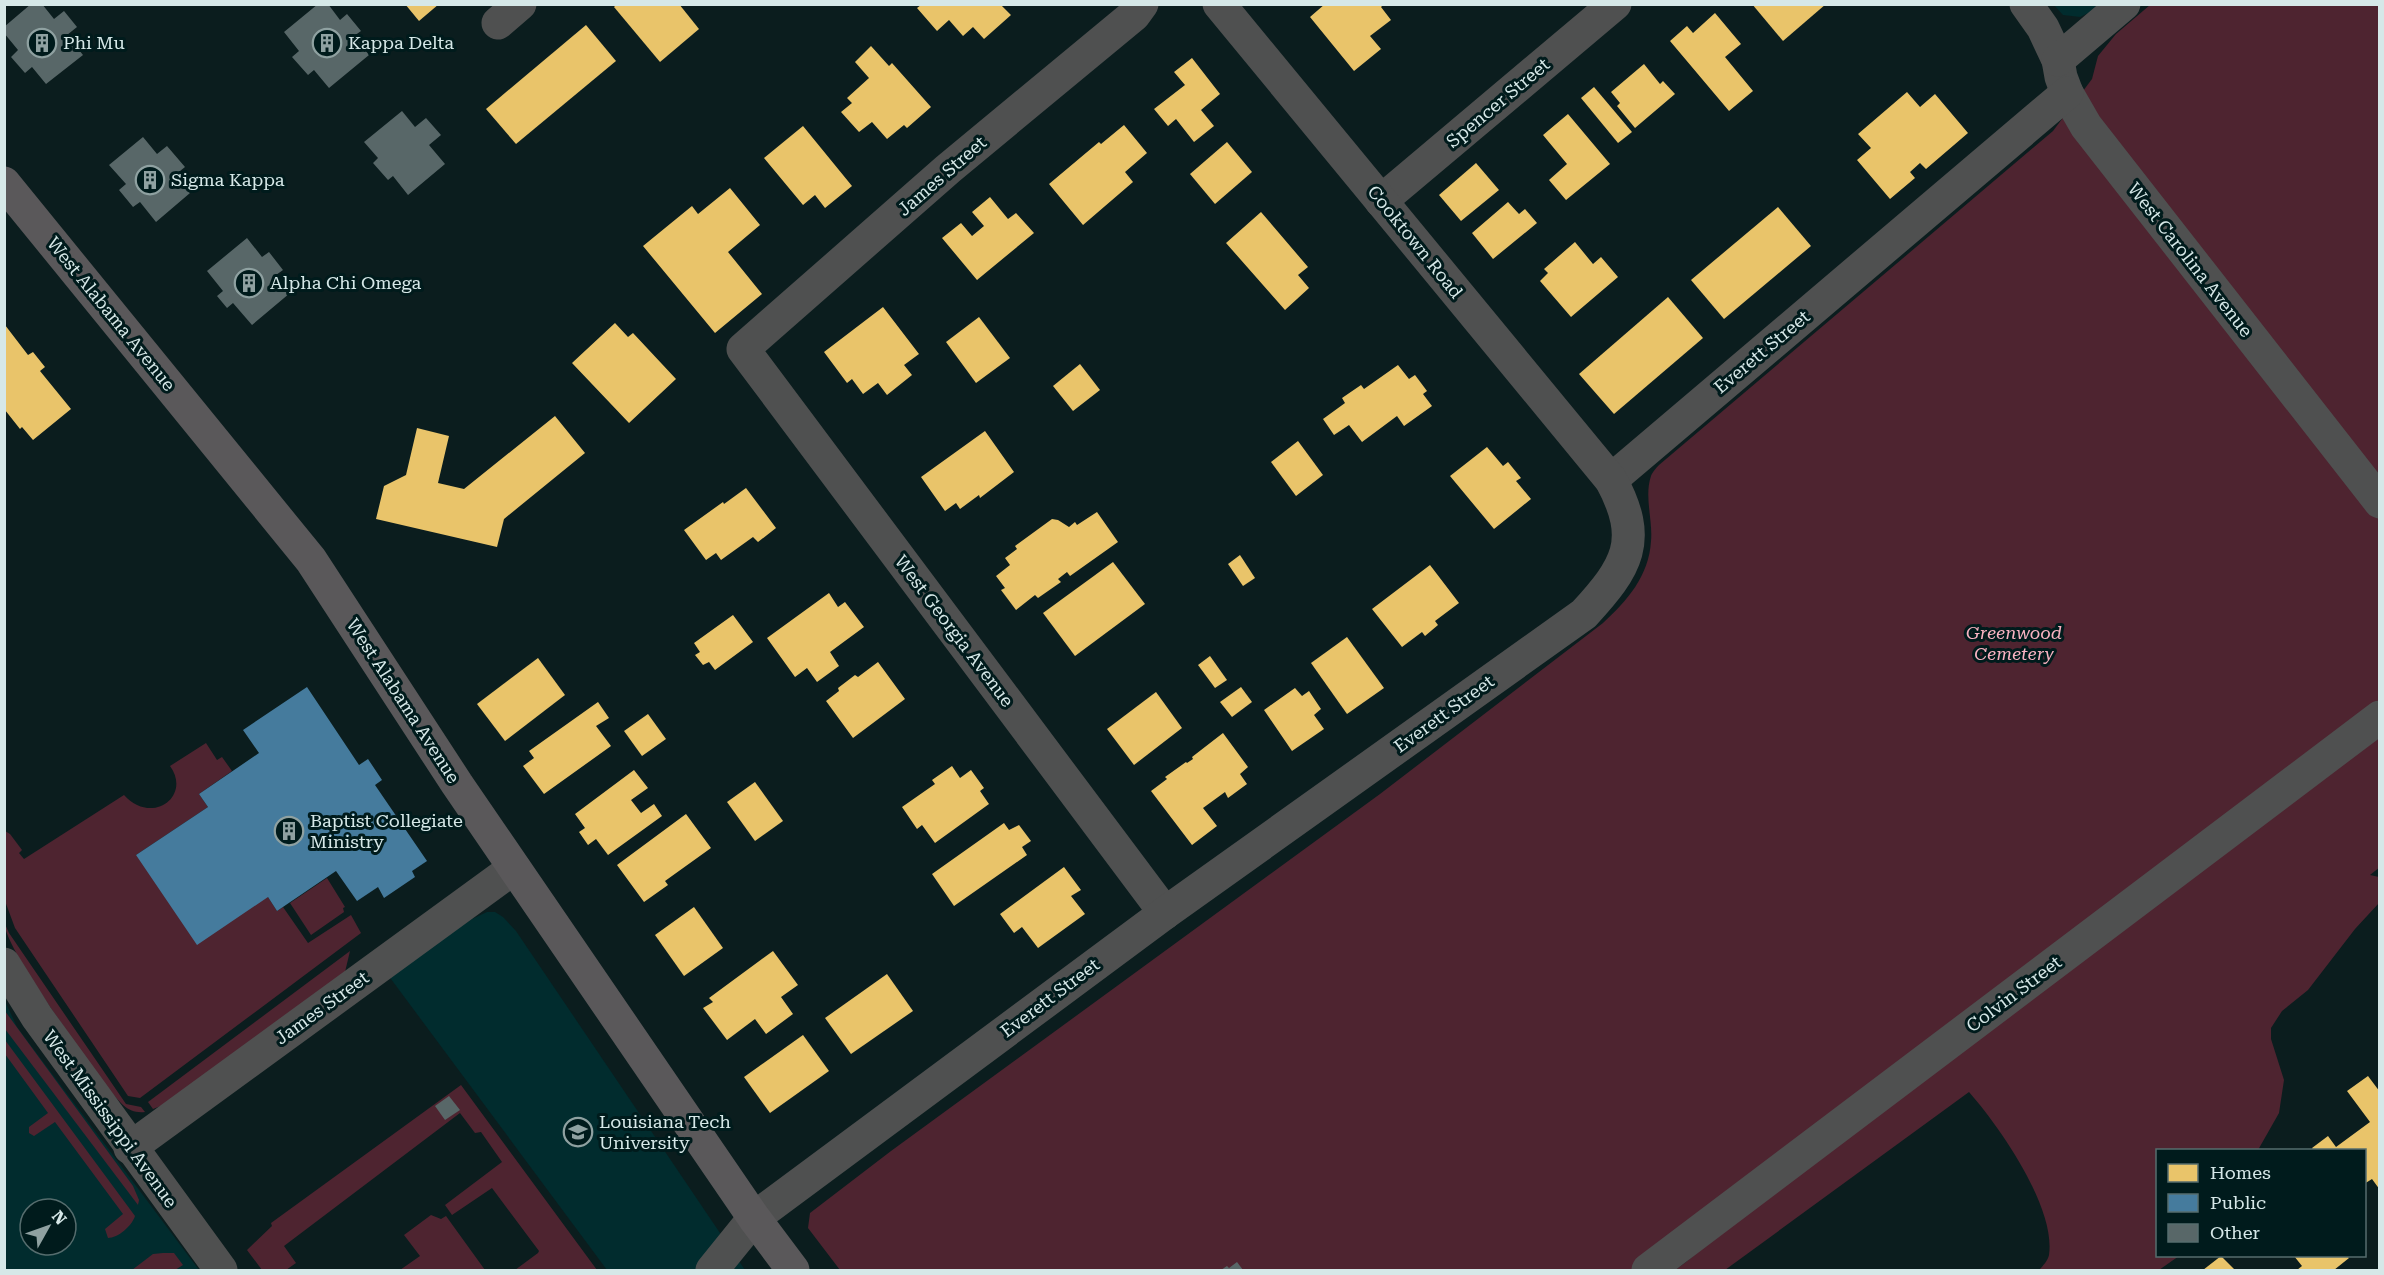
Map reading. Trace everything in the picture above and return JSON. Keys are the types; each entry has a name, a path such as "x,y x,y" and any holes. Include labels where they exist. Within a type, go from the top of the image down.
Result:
{"main road":[{"name":"West Alabama Avenue","path":"4,183 311,561 514,868 754,1218 793,1270"}],"street":[{"name":"James Street","path":"743,349 948,169 1134,15 1142,4"},
{"name":"Cooktown Road","path":"1219,4 1611,480"},
{"name":"Spencer Street","path":"1381,201 1616,4"},
{"name":"West Carolina Avenue","path":"2026,4 2043,28 2058,60 2061,78 2067,93 2086,126 2379,502"},
{"path":"2058,60 2124,4"},
{"name":"Everett Street","path":"712,1270 754,1218 1165,913 1584,614 1612,584 1627,554 1628,524 1622,501 1611,480 2067,93"},
{"name":"West Georgia Avenue","path":"743,349 1165,913"},
{"name":"Colvin Street","path":"1648,1270 2379,717"},
{"name":"James Street","path":"130,1148 514,868"},
{"name":"West Mississippi Avenue","path":"4,964 37,1017 130,1148 221,1270"}],"shaded area":[{"path":"2054,5 2104,5 2080,17 2063,15"},
{"name":"Louisiana Tech University","path":"487,912 495,912 503,917 516,931 745,1270 607,1270 388,975 472,919"},
{"path":"4,999 17,1027 199,1270 5,1270"}],"green space":[{"name":"Greenwood Cemetery","path":"2150,5 2379,5 2380,867 2370,875 2379,877 2379,903 2355,929 2308,990 2282,1011 2271,1028 2271,1039 2284,1080 2279,1113 2259,1149 2156,1149 2156,1257 2178,1257 2159,1270 2039,1270 2049,1255 2049,1236 2035,1191 1995,1125 1969,1092 1725,1270 1675,1270 1704,1245 1733,1195 1631,1270 840,1270 808,1228 810,1213 891,1151 1380,794 1612,615 1635,587 1646,565 1651,533 1649,484 1657,468 2053,131 2092,79 2098,56 2116,34"},
{"path":"206,743 217,760 222,757 232,771 199,794 208,807 136,855 268,897 277,911 283,907 308,943 351,915 361,933 140,1098 128,1096 15,928 5,901 5,831 22,850 19,853 24,859 124,795 135,804 146,808 157,807 172,797 176,788 175,777 170,766"},
{"path":"327,878 345,907 344,912 311,935 290,903"},
{"path":"4,922 9,933 126,1104 141,1107 145,1112 129,1109 110,1091 33,980 8,936"},
{"path":"350,951 345,972 166,1104 153,1109 148,1102"},
{"path":"5,1011 133,1186 139,1200 138,1205 5,1029"},
{"path":"5,1040 135,1216 131,1224 120,1234 108,1238 105,1229 123,1214 55,1122 34,1136 29,1133 29,1127 48,1113 5,1054"},
{"path":"461,1085 597,1270 515,1270 539,1251 492,1188 452,1215 445,1205 502,1162 481,1132 475,1133 460,1113 284,1246 296,1263 286,1270 262,1270 247,1250 272,1226 271,1223"},
{"path":"431,1215 441,1219 446,1216 485,1270 400,1270 420,1256 404,1235"},
{"path":"174,1253 183,1265 175,1270 132,1270 153,1254"}],"building: Homes":[{"path":"405,4 439,4 419,21"},
{"path":"617,4 679,4 699,29 660,62 614,7"},
{"path":"1325,4 1384,4 1381,7 1391,20 1370,36 1381,49 1354,71 1310,17"},
{"path":"1752,4 1826,4 1783,41"},
{"path":"921,5 1001,5 1011,15 984,39 973,27 963,36 949,20 937,31 917,8"},
{"path":"1715,13 1741,44 1725,57 1753,91 1729,111 1670,41 1687,26 1693,33"},
{"path":"586,25 616,61 516,144 486,109"},
{"path":"871,46 889,66 892,63 931,107 907,128 904,125 887,139 872,122 859,132 841,112 852,103 847,98 869,78 855,62"},
{"path":"1192,58 1220,94 1201,110 1214,126 1194,142 1176,119 1168,126 1154,109 1185,85 1174,72"},
{"path":"1644,64 1660,84 1663,81 1675,94 1635,128 1617,106 1620,103 1611,92"},
{"path":"1594,87 1632,132 1618,143 1581,98"},
{"path":"1907,92 1920,107 1935,94 1968,133 1926,169 1920,163 1910,172 1915,178 1890,199 1857,160 1871,148 1858,134"},
{"path":"1568,114 1610,164 1566,200 1549,180 1567,164 1543,135"},
{"path":"1124,125 1147,153 1125,172 1133,182 1083,225 1049,184 1099,142 1101,144"},
{"path":"803,126 852,186 825,208 815,195 803,205 764,158"},
{"path":"1227,142 1252,172 1215,204 1190,174"},
{"path":"1476,163 1499,190 1461,221 1439,195"},
{"path":"730,188 760,225 728,252 762,294 715,333 643,246 692,206 698,214"},
{"path":"990,197 1008,219 1016,213 1034,233 977,280 942,238 961,223 972,236 984,226 972,212"},
{"path":"1508,202 1519,214 1525,209 1537,223 1493,259 1472,233"},
{"path":"1778,207 1811,246 1724,319 1691,280"},
{"path":"1261,212 1308,267 1298,275 1309,288 1285,310 1226,243"},
{"path":"1575,242 1593,264 1601,257 1618,277 1571,317 1540,281 1548,273 1544,269"},
{"path":"1668,297 1703,338 1614,414 1579,374"},
{"path":"883,307 919,354 904,365 912,375 887,395 878,383 863,394 852,379 847,383 824,352"},
{"path":"979,317 1010,358 976,383 946,342"},
{"path":"615,323 628,337 633,333 676,379 629,423 572,363"},
{"path":"5,325 28,355 33,352 45,367 40,371 71,409 33,440 22,427 20,429 5,410"},
{"path":"1080,364 1100,390 1073,411 1053,386"},
{"path":"1398,365 1409,379 1415,375 1427,391 1423,394 1432,406 1404,426 1397,416 1362,442 1349,425 1334,435 1323,419 1345,403 1342,398 1361,385 1364,389"},
{"path":"555,416 585,453 504,519 497,547 376,519 384,486 406,475 417,428 449,436 438,483 464,489"},
{"path":"985,431 1014,472 980,498 979,495 960,509 956,503 945,511 921,477"},
{"path":"1298,441 1323,475 1296,496 1271,462"},
{"path":"1487,447 1503,466 1508,462 1521,478 1516,481 1531,499 1494,529 1450,476"},
{"path":"746,488 776,528 758,542 753,537 721,560 716,553 706,560 684,530"},
{"path":"1097,512 1118,542 1070,576 1067,572 1058,579 1061,582 1038,598 1035,595 1016,610 1001,590 1005,588 996,576 1010,565 1005,558 1017,549 1015,546 1052,519 1069,527 1075,522 1077,525"},
{"path":"1240,555 1255,578 1243,586 1228,564"},
{"path":"1113,562 1145,604 1075,656 1043,613"},
{"path":"1430,565 1459,603 1435,621 1438,625 1425,636 1422,632 1402,647 1372,609"},
{"path":"829,593 838,607 845,602 864,627 830,652 839,666 817,682 807,668 795,677 767,638"},
{"path":"733,615 753,642 715,670 709,662 703,665 695,655 700,652 694,643"},
{"path":"1347,637 1384,688 1347,714 1311,663"},
{"path":"1210,656 1227,680 1215,688 1198,665"},
{"path":"538,658 565,695 505,741 477,704"},
{"path":"878,662 905,699 853,738 826,701 855,675 858,677"},
{"path":"1241,687 1252,702 1232,717 1220,702"},
{"path":"1295,688 1302,696 1309,691 1321,709 1314,715 1324,729 1292,751 1264,710"},
{"path":"1156,692 1182,728 1134,765 1107,729"},
{"path":"598,702 609,718 596,726 611,746 544,794 523,766 534,758 529,751"},
{"path":"648,714 666,739 642,756 624,731"},
{"path":"1223,733 1248,767 1240,774 1247,784 1228,798 1225,792 1203,808 1217,826 1192,845 1151,791 1167,779 1165,777 1193,759 1192,757"},
{"path":"952,766 960,778 971,770 984,788 980,791 989,804 935,843 922,825 917,829 902,807 935,784 932,780"},
{"path":"634,770 648,788 631,800 641,813 654,804 662,816 608,855 596,839 588,845 579,832 585,828 575,814"},
{"path":"755,782 783,821 755,841 727,802"},
{"path":"686,814 711,848 665,881 668,885 644,902 617,865"},
{"path":"1004,823 1009,830 1019,825 1031,841 1022,847 1027,855 954,906 932,874"},
{"path":"1064,867 1081,890 1071,896 1085,914 1038,948 1022,927 1014,933 1000,914"},
{"path":"694,907 723,948 684,976 655,935"},
{"path":"773,951 798,985 781,997 793,1014 766,1034 755,1019 727,1040 703,1008 713,1002 709,998"},
{"path":"887,974 913,1011 851,1054 825,1018"},
{"path":"803,1035 829,1071 770,1113 744,1077"},
{"path":"2368,1076 2380,1092 2380,1190 2372,1179 2366,1183 2366,1149 2312,1148 2328,1136 2336,1147 2370,1122 2347,1091"},
{"path":"2222,1257 2235,1270 2203,1270"},
{"path":"2295,1257 2349,1258 2334,1270 2297,1270 2302,1266"}],"building: Public":[{"name":"Baptist Collegiate Ministry","path":"307,687 359,765 368,759 382,780 375,785 427,861 412,871 415,877 384,898 378,887 357,901 336,871 277,911 268,897 197,945 136,855 208,807 199,794 259,753 243,730"}],"building: Other":[{"name":"Phi Mu","path":"31,4 42,4 54,19 64,11 77,27 67,35 83,55 46,84 32,67 25,73 11,57 18,50 4,33 4,27"},
{"name":"Kappa Delta","path":"318,4 328,4 340,20 347,14 361,31 354,36 369,55 329,88 314,70 308,75 292,57 299,51 284,32"},
{"path":"402,111 415,127 426,118 441,135 429,145 445,164 408,195 393,176 388,180 373,163 378,158 364,142"},
{"name":"Sigma Kappa","path":"143,137 157,154 167,146 185,167 175,175 190,193 156,222 140,202 133,207 119,190 126,184 109,165"},
{"name":"Alpha Chi Omega","path":"247,238 262,257 269,252 283,270 276,275 290,293 252,325 233,303 227,308 217,296 223,291 207,271"},
{"path":"449,1096 460,1110 445,1120 435,1106"},
{"path":"1237,1262 1243,1270 1221,1270 1227,1266 1229,1268"}],"place":[{"name":"Phi Mu","path":"42,43"},
{"name":"Kappa Delta","path":"327,43"},
{"name":"Sigma Kappa","path":"150,180"},
{"name":"Alpha Chi Omega","path":"249,283"},
{"name":"Baptist Collegiate Ministry","path":"289,831"},
{"name":"Louisiana Tech University","path":"578,1132"}]}
